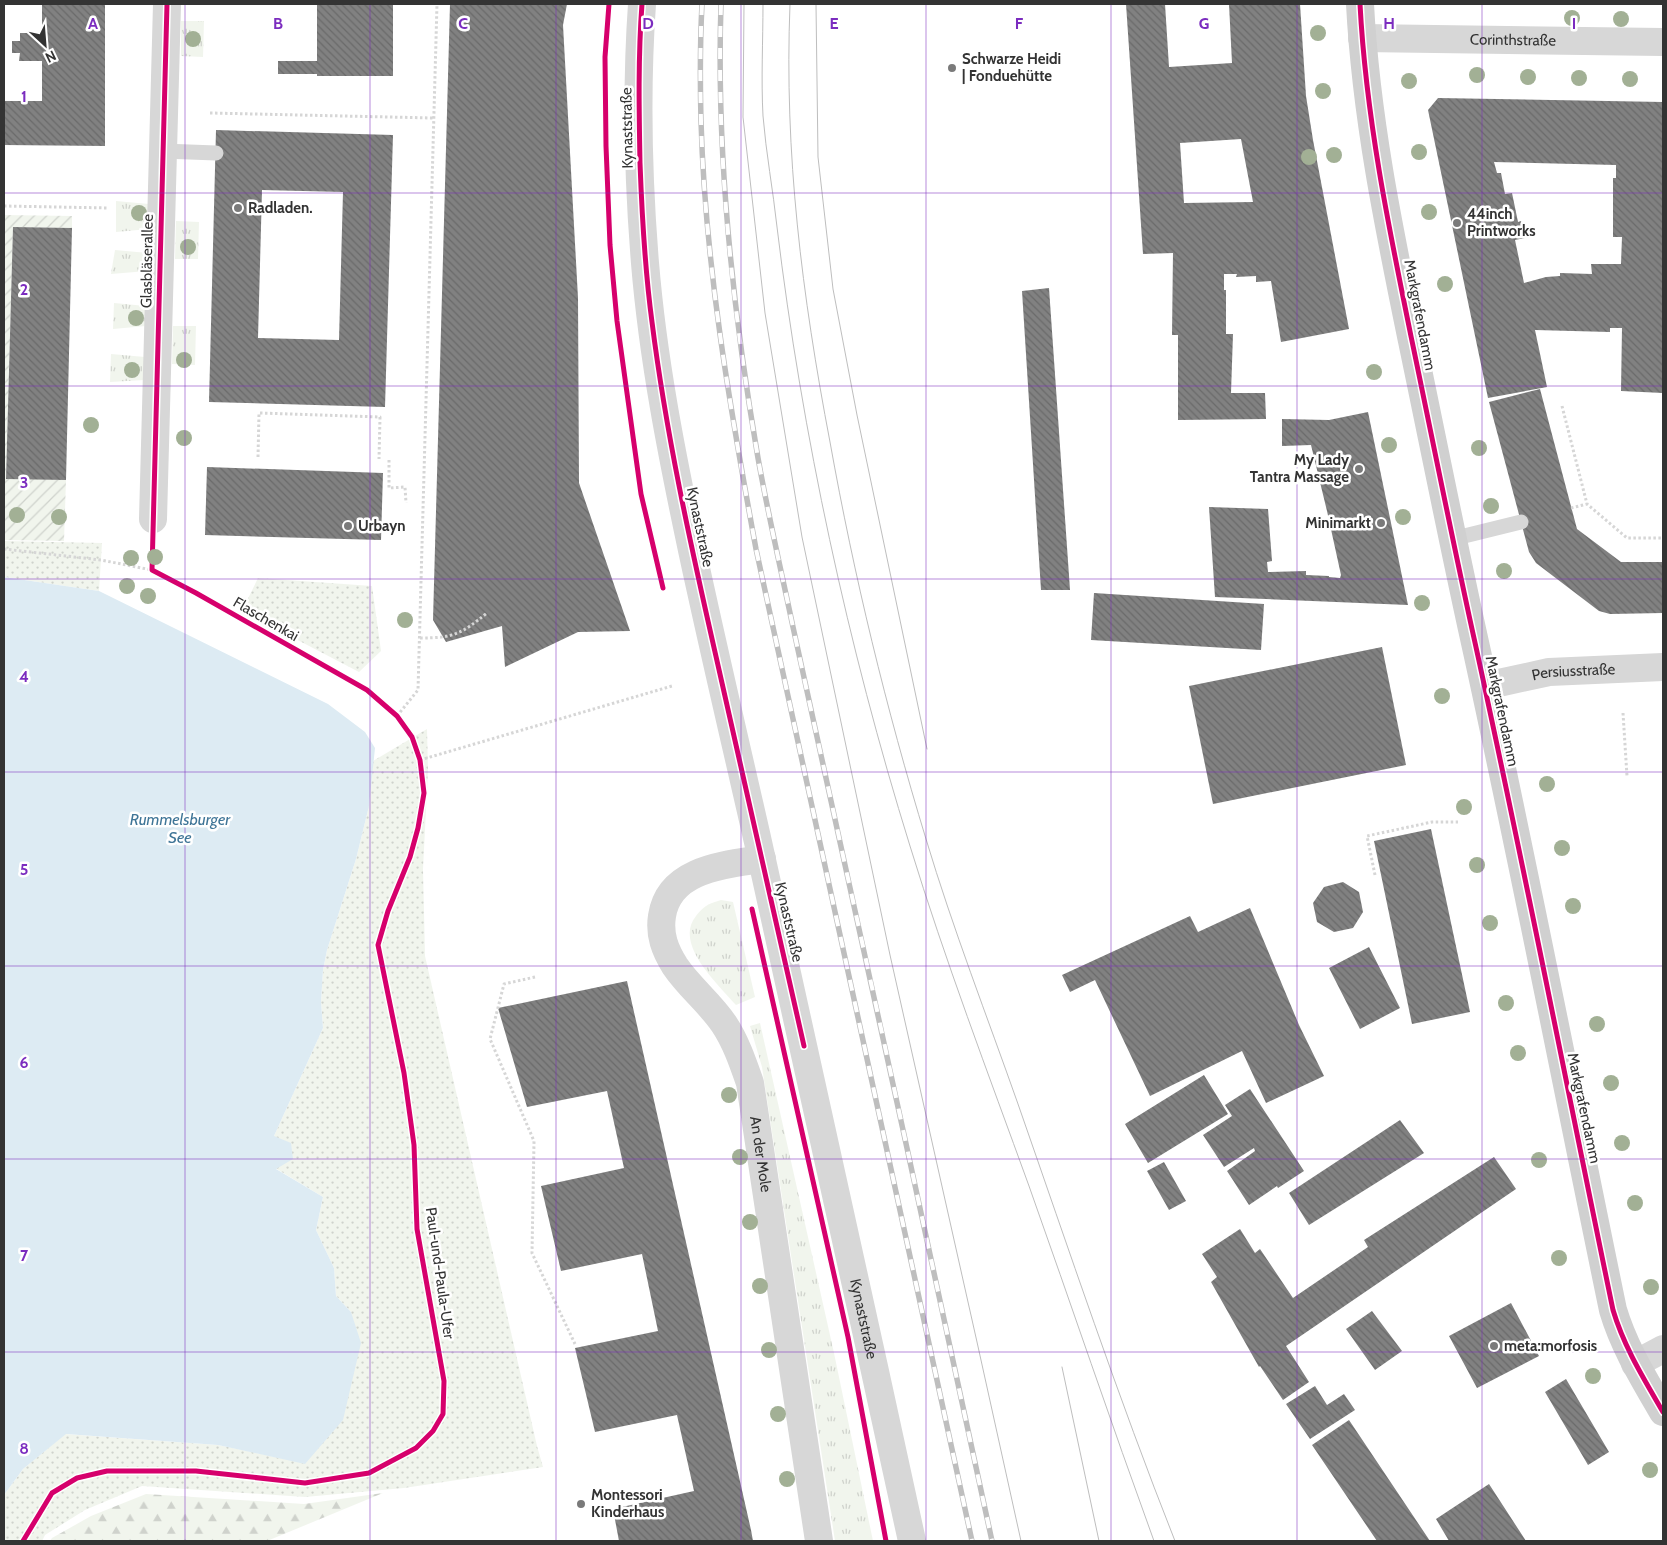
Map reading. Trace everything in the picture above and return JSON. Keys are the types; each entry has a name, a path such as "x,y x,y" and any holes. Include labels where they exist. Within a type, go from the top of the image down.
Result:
{"main road":[{"name":"Markgrafendamm","path":"1360,4 1362,38 1377,159 1452,539 1485,686 1613,1310 1635,1364 1663,1412"}],"street":[{"name":"Glasbläserallee","path":"153,519 166,4"},
{"name":"Kynaststraße","path":"642,4 639,70 645,265 652,322 680,492 912,1541"},
{"name":"Corinthstraße","path":"1362,38 1663,42"},
{"name":"Persiusstraße","path":"1485,686 1549,672 1663,667"},
{"name":"An der Mole","path":"762,858 700,871 684,879 669,894 660,926 666,950 677,968 710,1005 724,1025 743,1060 750,1083 819,1541"},
{"path":"1635,1364 1663,1349"}],"lane":[{"path":"163,150 216,153"},
{"path":"1452,539 1521,522"}],"path":[{"path":"397,716 418,690 436,4"},
{"path":"210,113 433,118"},
{"path":"4,206 109,208"},
{"path":"1562,406 1587,504 1627,538 1663,538"},
{"path":"258,457 259,413 380,417 379,460"},
{"path":"390,460 389,488 405,487 406,504"},
{"path":"1571,508 1587,504"},
{"path":"420,638 443,638 466,630 487,613"},
{"path":"420,760 672,686"},
{"path":"1623,713 1627,776"},
{"path":"1375,875 1367,836 1432,822 1458,822"},
{"path":"535,977 504,984 490,1039 534,1141 532,1254 575,1344"}],"green space":[{"path":"181,21 204,21 203,57 181,56"},
{"path":"116,201 149,204 149,229 116,232"},
{"path":"4,215 72,216 72,228 13,227 6,478 66,480 64,541 4,540"},
{"path":"176,221 199,222 198,259 175,259"},
{"path":"115,250 148,253 147,271 111,274"},
{"path":"114,303 146,306 146,326 113,329"},
{"path":"173,326 196,326 195,365 172,364"},
{"path":"111,354 145,357 144,380 110,382"},
{"path":"4,541 102,543 99,591 4,577"},
{"path":"258,578 372,586 381,651 359,672 242,611"},
{"path":"427,729 428,770 423,869 425,956 543,1467 404,1488 305,1497 142,1486 85,1510 45,1535 42,1541 4,1541 4,1495 23,1469 65,1434 218,1445 305,1463 351,1312 336,1296 334,1268 316,1230 323,1197 275,1168 274,1136 323,1028 321,1002 323,970 327,950 356,859 369,806 373,761"},
{"path":"721,900 733,902 755,997 736,1005 701,964 690,939 690,927 696,916 707,905"},
{"path":"760,1023 834,1353 873,1541 835,1541 762,1067 750,1026"},
{"path":"383,1493 267,1541 50,1541 52,1538 91,1516 146,1494 304,1504"}],"water":[{"name":"Rummelsburger See","path":"4,577 99,591 328,704 365,732 375,748 369,806 356,859 327,950 323,970 321,1002 323,1028 274,1136 291,1143 293,1159 276,1169 323,1197 316,1230 334,1268 336,1296 351,1312 361,1343 343,1420 305,1464 218,1445 66,1434 23,1469 4,1495"}],"building":[{"path":"42,4 105,4 105,146 4,145 4,101 42,101 42,61 19,61 20,53 12,53 12,41 20,41 20,33 42,33"},
{"path":"317,4 393,4 393,76 278,74 278,61 317,61"},
{"path":"450,4 567,4 563,25 578,298 579,483 630,631 578,632 505,667 502,626 446,642 433,620"},
{"path":"1126,4 1165,4 1169,67 1232,63 1229,4 1300,4 1306,96 1349,329 1281,342 1271,281 1256,282 1256,276 1236,277 1237,274 1224,274 1226,334 1233,334 1231,393 1265,393 1266,419 1178,420 1178,335 1172,335 1173,253 1143,254","holes":["1241,139 1253,202 1184,203 1180,143"]},
{"path":"1438,98 1663,102 1663,393 1621,391 1622,328 1610,328 1610,332 1535,330 1547,387 1488,398 1428,110","holes":["1494,162 1616,165 1616,178 1613,178 1613,237 1622,237 1621,264 1591,264 1592,274 1560,273 1560,276 1546,277 1524,283 1515,240 1525,238 1521,221 1518,222 1512,193 1505,194 1501,173 1497,173"]},
{"path":"216,130 393,135 385,407 209,402","holes":["262,190 343,192 339,340 258,338"]},
{"path":"13,227 72,228 66,480 6,479"},
{"path":"1049,288 1070,590 1041,590 1022,291"},
{"path":"1540,389 1577,529 1621,562 1663,562 1663,613 1610,614 1599,611 1536,563 1529,552 1489,402"},
{"path":"1368,412 1408,605 1215,597 1209,507 1268,509 1272,561 1267,562 1268,572 1306,571 1306,575 1340,578 1341,575 1311,445 1282,446 1282,419 1329,420"},
{"path":"207,467 383,473 381,540 205,535"},
{"path":"1094,593 1264,604 1261,650 1091,640"},
{"path":"1382,647 1406,765 1213,804 1189,686"},
{"path":"1431,829 1470,1012 1412,1024 1374,841"},
{"path":"1343,882 1359,892 1363,912 1353,928 1334,932 1317,922 1313,903 1324,887"},
{"path":"1250,908 1299,1025 1324,1076 1266,1103 1242,1051 1150,1096 1095,980 1070,992 1062,975 1190,916 1198,932"},
{"path":"1369,947 1400,1008 1360,1029 1329,968"},
{"path":"627,981 753,1541 619,1541 613,1509 694,1491 677,1415 595,1432 575,1348 658,1331 642,1254 561,1271 541,1186 624,1168 607,1091 527,1107 498,1008"},
{"path":"1204,1075 1228,1114 1148,1163 1125,1124"},
{"path":"1250,1089 1304,1171 1249,1205 1227,1171 1255,1151 1254,1148 1224,1167 1203,1135 1232,1116 1225,1105"},
{"path":"1400,1120 1424,1153 1309,1225 1289,1193"},
{"path":"1494,1157 1516,1189 1286,1346 1309,1382 1283,1400 1259,1367 1211,1282 1217,1277 1202,1254 1240,1229 1255,1253 1260,1249 1293,1298 1368,1247 1364,1240"},
{"path":"1164,1162 1186,1201 1169,1210 1147,1171"},
{"name":"meta:morfosis","path":"1511,1303 1539,1356 1477,1388 1449,1336"},
{"path":"1372,1311 1402,1351 1375,1370 1346,1329"},
{"path":"1566,1379 1609,1452 1588,1465 1545,1392"},
{"path":"1315,1386 1327,1405 1344,1394 1355,1410 1310,1439 1286,1404"},
{"path":"1349,1420 1430,1541 1377,1541 1312,1445"},
{"path":"1489,1484 1526,1541 1449,1541 1436,1519"}],"tram line":[{"path":"744,4 743,117 765,313 802,537 890,955 1021,1541"},
{"path":"763,4 763,116 787,305 814,461 847,617 888,771 938,931 1154,1541"},
{"path":"790,4 790,115 797,224 803,278 839,492 860,592 884,691 911,790 947,906 1114,1378 1175,1541"},
{"path":"816,4 818,157 833,289 857,415 927,749"},
{"path":"1062,1367 1099,1541"}],"railway":[{"path":"702,4 700,62 703,175 713,283 737,443 756,549 972,1541"},
{"path":"721,4 721,118 728,231 741,345 758,458 770,521 992,1541"}],"cycle path":[{"name":"Flaschenkai","path":"23,1541 52,1493 77,1478 107,1471 196,1471 305,1483 369,1473 416,1448 433,1431 443,1414 444,1381 417,1229 414,1145 404,1073 378,945 388,911 410,857 418,828 424,793 420,760 412,737 397,716 367,690 152,570 167,4"},
{"path":"609,4 605,57 606,146 610,245 617,321 641,494 663,588"},
{"path":"642,4 639,84 641,183 647,283 658,364 679,487 804,1046"},
{"path":"1360,4 1367,89 1395,257 1613,1310 1629,1350 1663,1412"},
{"path":"752,909 848,1337 886,1541"}],"place":[{"name":"Schwarze Heidi | Fonduehütte","path":"952,68"},
{"name":"Radladen.","path":"238,208"},
{"name":"44inch Printworks","path":"1457,223"},
{"name":"My Lady Tantra Massage","path":"1359,469"},
{"name":"Minimarkt","path":"1381,523"},
{"name":"Urbayn","path":"348,526"},
{"name":"meta:morfosis","path":"1494,1346"},
{"name":"Montessori Kinderhaus","path":"581,1504"}]}
